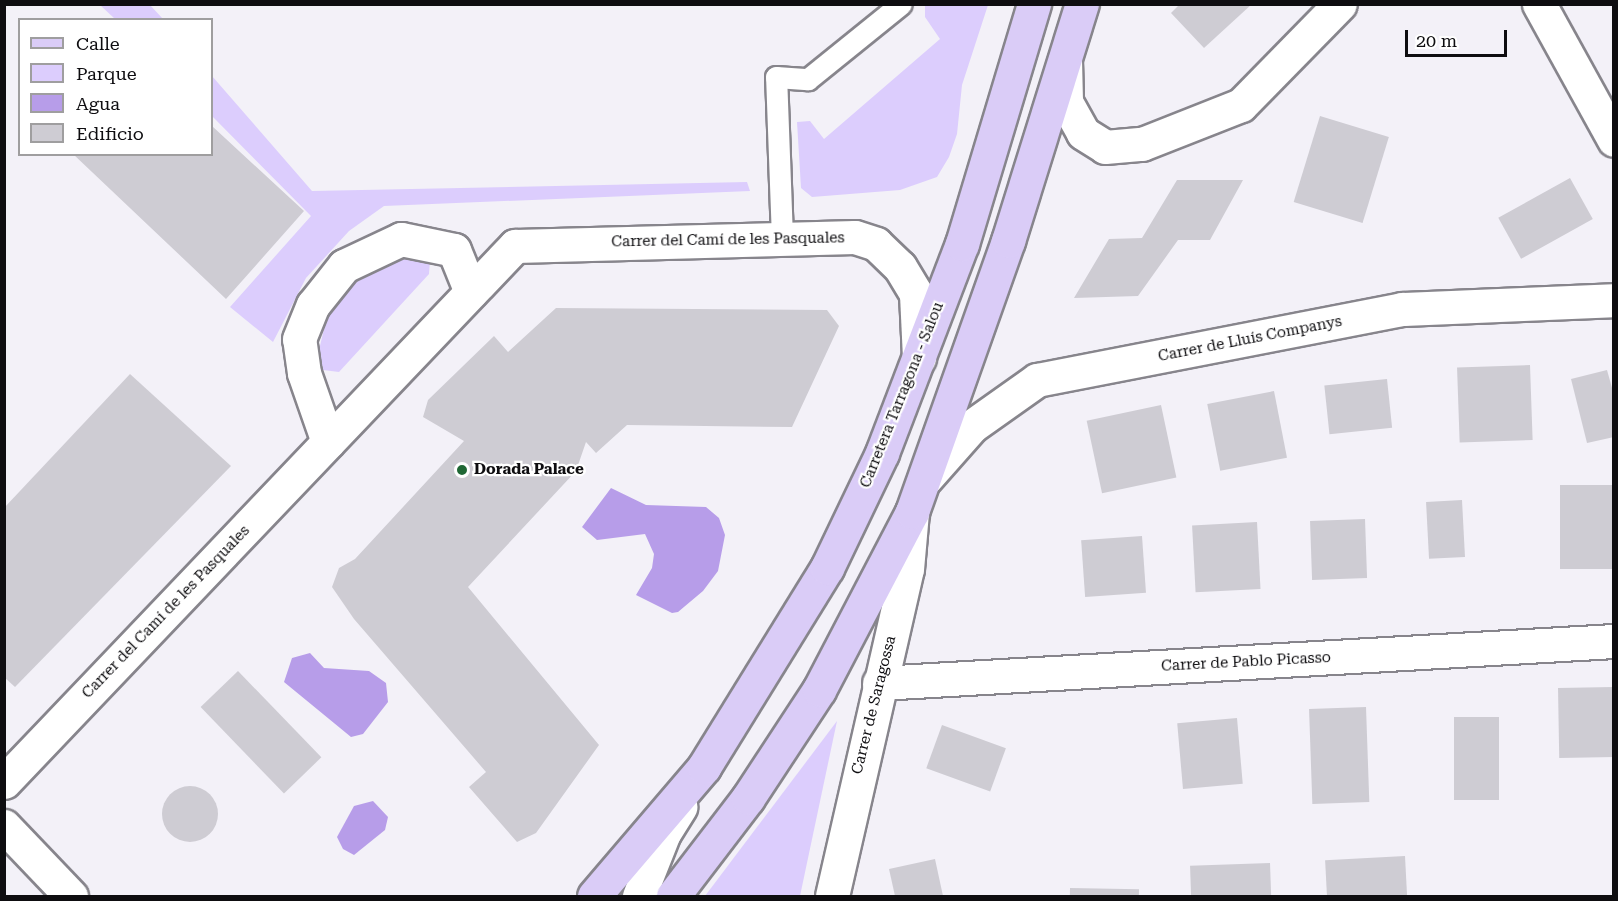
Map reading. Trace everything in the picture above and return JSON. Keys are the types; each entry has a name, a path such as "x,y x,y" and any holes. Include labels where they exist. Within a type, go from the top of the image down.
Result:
{"main road":[{"name":"Carretera Tarragona - Salou","path":"594,897 704,767 827,568 882,453 962,244 1034,4"},
{"path":"673,897 748,798 819,690 912,512 926,478 1008,241 1082,4"}],"street":[{"path":"1065,60 1066,102 1083,133 1105,147 1142,144 1241,105 1340,4"},
{"path":"1539,4 1614,140"},
{"name":"Carrer del Camí de les Pasquales","path":"4,782 515,246 855,237 876,244 900,267 916,294 919,358"},
{"path":"328,442 304,373 299,339 313,305 344,266 401,238 454,250 471,292"},
{"name":"Carrer de Lluís Companys","path":"926,478 972,426 1037,380 1402,309 1614,300"},
{"name":"Carrer de Saragossa","path":"832,897 879,683 907,569 912,512"},
{"name":"Carrer de Pablo Picasso","path":"879,683 1614,641"},
{"path":"639,897 664,833 704,767"},
{"path":"4,826 71,897"}],"lane":[{"path":"783,238 776,76 808,79 901,4"}],"green space":[{"path":"100,5 150,5 162,18 114,18"},
{"path":"925,5 988,5 962,85 957,134 949,157 937,177 900,190 812,197 801,188 797,122 810,121 824,139 940,39 925,17"},
{"path":"213,77 312,191 747,182 750,191 384,206 349,231 306,278 273,342 230,307 311,216 213,117"},
{"path":"405,254 430,260 429,274 339,372 323,370 319,350 328,312 354,278"},
{"path":"837,721 800,896 705,896"}],"water":[{"path":"611,488 646,505 706,507 719,518 725,535 718,571 703,591 678,612 672,613 636,595 652,568 654,554 645,534 597,540 582,527"},
{"path":"310,653 324,668 369,671 386,683 388,702 363,734 351,737 284,682 292,658"},
{"path":"373,801 388,817 385,830 354,855 343,849 337,837 354,806"}],"building":[{"path":"1180,4 1252,4 1204,48 1171,13"},
{"path":"1320,116 1389,137 1363,223 1294,202"},
{"path":"213,127 304,211 226,299 75,156 213,156"},
{"path":"1570,178 1593,219 1521,259 1498,218"},
{"path":"1177,180 1243,180 1210,240 1178,240 1138,296 1074,298 1109,239 1142,238"},
{"path":"556,308 827,310 839,326 792,427 627,425 596,453 586,442 576,471 468,587 599,745 536,833 517,842 469,787 486,772 354,619 332,587 339,568 355,559 464,441 423,417 428,400 494,336 508,352"},
{"path":"1530,365 1533,440 1460,443 1457,368"},
{"path":"1607,370 1614,395 1614,437 1587,443 1571,379"},
{"path":"130,374 231,466 15,687 4,677 4,508"},
{"path":"1387,379 1392,428 1329,434 1324,386"},
{"path":"1274,391 1287,458 1220,471 1207,404"},
{"path":"1161,405 1176,477 1102,493 1087,421"},
{"path":"1560,485 1614,485 1614,569 1560,569"},
{"path":"1462,500 1465,557 1429,559 1426,502"},
{"path":"1365,519 1367,578 1312,580 1310,521"},
{"path":"1257,522 1261,589 1196,592 1192,525"},
{"path":"1142,536 1146,593 1085,597 1081,540"},
{"path":"238,671 321,757 284,793 201,707"},
{"path":"1613,687 1614,757 1559,758 1558,688"},
{"path":"1366,707 1369,802 1312,804 1309,709"},
{"path":"1454,717 1499,717 1499,800 1454,800"},
{"path":"1237,718 1243,784 1183,789 1177,723"},
{"path":"942,725 1006,748 990,791 926,768"},
{"path":"190,786 205,791 213,799 218,814 213,829 205,837 190,842 175,837 167,829 162,814 167,799 175,791"},
{"path":"1405,856 1407,896 1327,896 1325,860"},
{"path":"935,859 943,896 895,896 889,869"},
{"path":"1270,863 1271,896 1191,896 1190,866"},
{"path":"1070,888 1139,889 1139,896 1070,896"}],"place":[{"name":"Dorada Palace","path":"462,470"}]}
